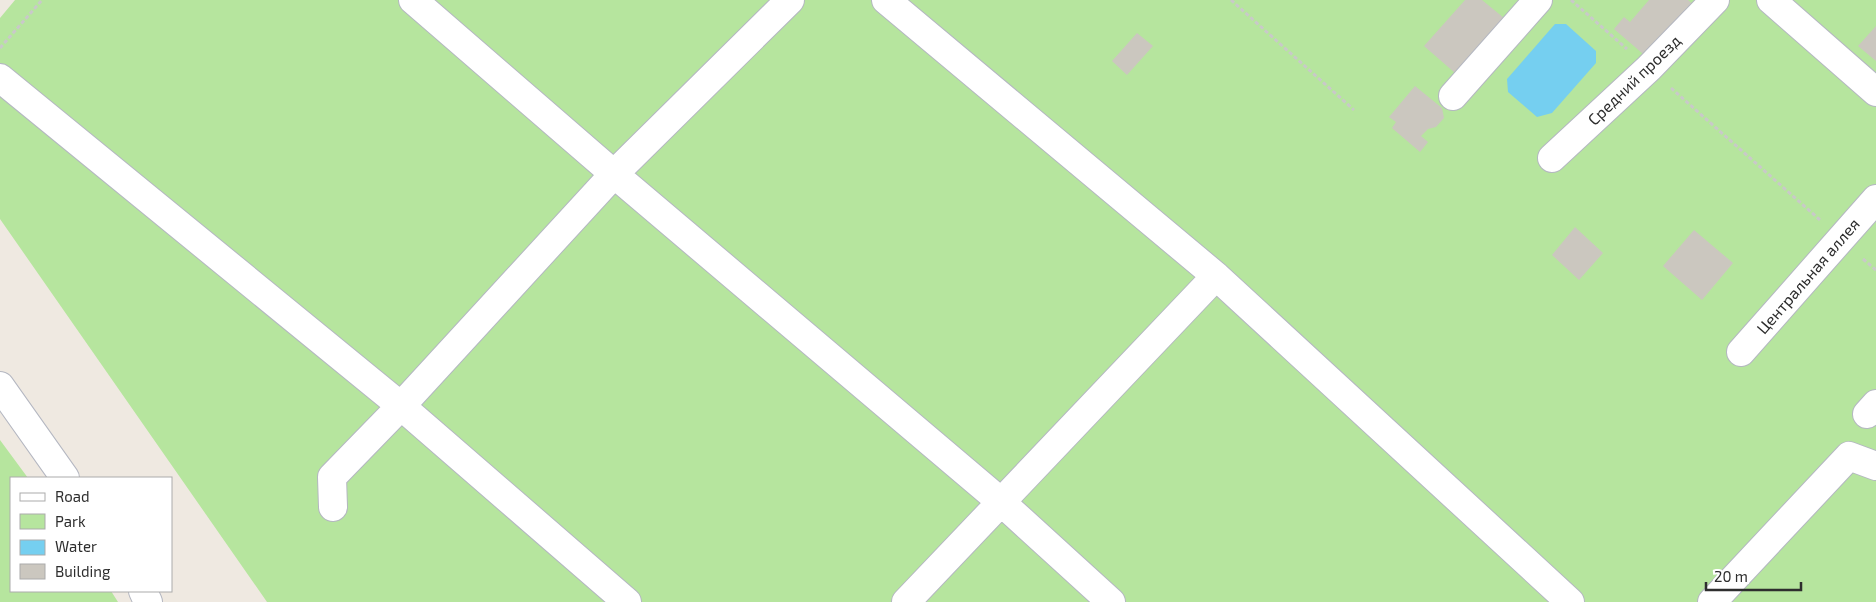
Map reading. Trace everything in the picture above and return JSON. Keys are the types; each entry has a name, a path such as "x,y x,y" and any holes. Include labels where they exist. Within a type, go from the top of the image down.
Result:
{"street":[{"path":"413,0 614,174 1000,501 1111,602"},
{"path":"333,507 332,477 614,174 790,0"},
{"path":"886,0 1216,276 1570,602"},
{"path":"1453,96 1538,0"},
{"name":"Средний проезд","path":"1552,158 1649,68 1715,0"},
{"path":"1771,0 1876,92"},
{"path":"0,78 400,406 627,602"},
{"name":"Центральная аллея","path":"1741,352 1876,199"},
{"path":"906,602 1216,276"},
{"path":"0,386 64,477"},
{"path":"1712,602 1849,456 1876,466"}],"path":[{"path":"0,48 42,0"},
{"path":"1231,0 1354,110"},
{"path":"1571,0 1876,270"}],"green space":[{"path":"15,0 1876,0 1876,602 267,602 0,219 0,18"},
{"path":"0,440 27,477 10,477 10,592 112,592 118,602 0,602"}],"water":[{"path":"1555,24 1566,24 1596,51 1596,63 1552,113 1537,117 1508,92 1507,79"}],"building":[{"path":"1465,0 1482,0 1504,18 1455,73 1424,46"},
{"path":"1649,0 1688,0 1696,7 1649,59 1614,29 1624,17 1630,22"},
{"path":"1876,26 1876,61 1858,46"},
{"path":"1137,33 1153,46 1127,75 1112,61"},
{"path":"1415,86 1442,108 1444,118 1436,127 1428,129 1421,136 1428,142 1420,152 1392,128 1396,122 1389,117"},
{"path":"1575,227 1603,253 1579,280 1552,255"},
{"path":"1694,230 1733,263 1702,300 1663,266"}]}
